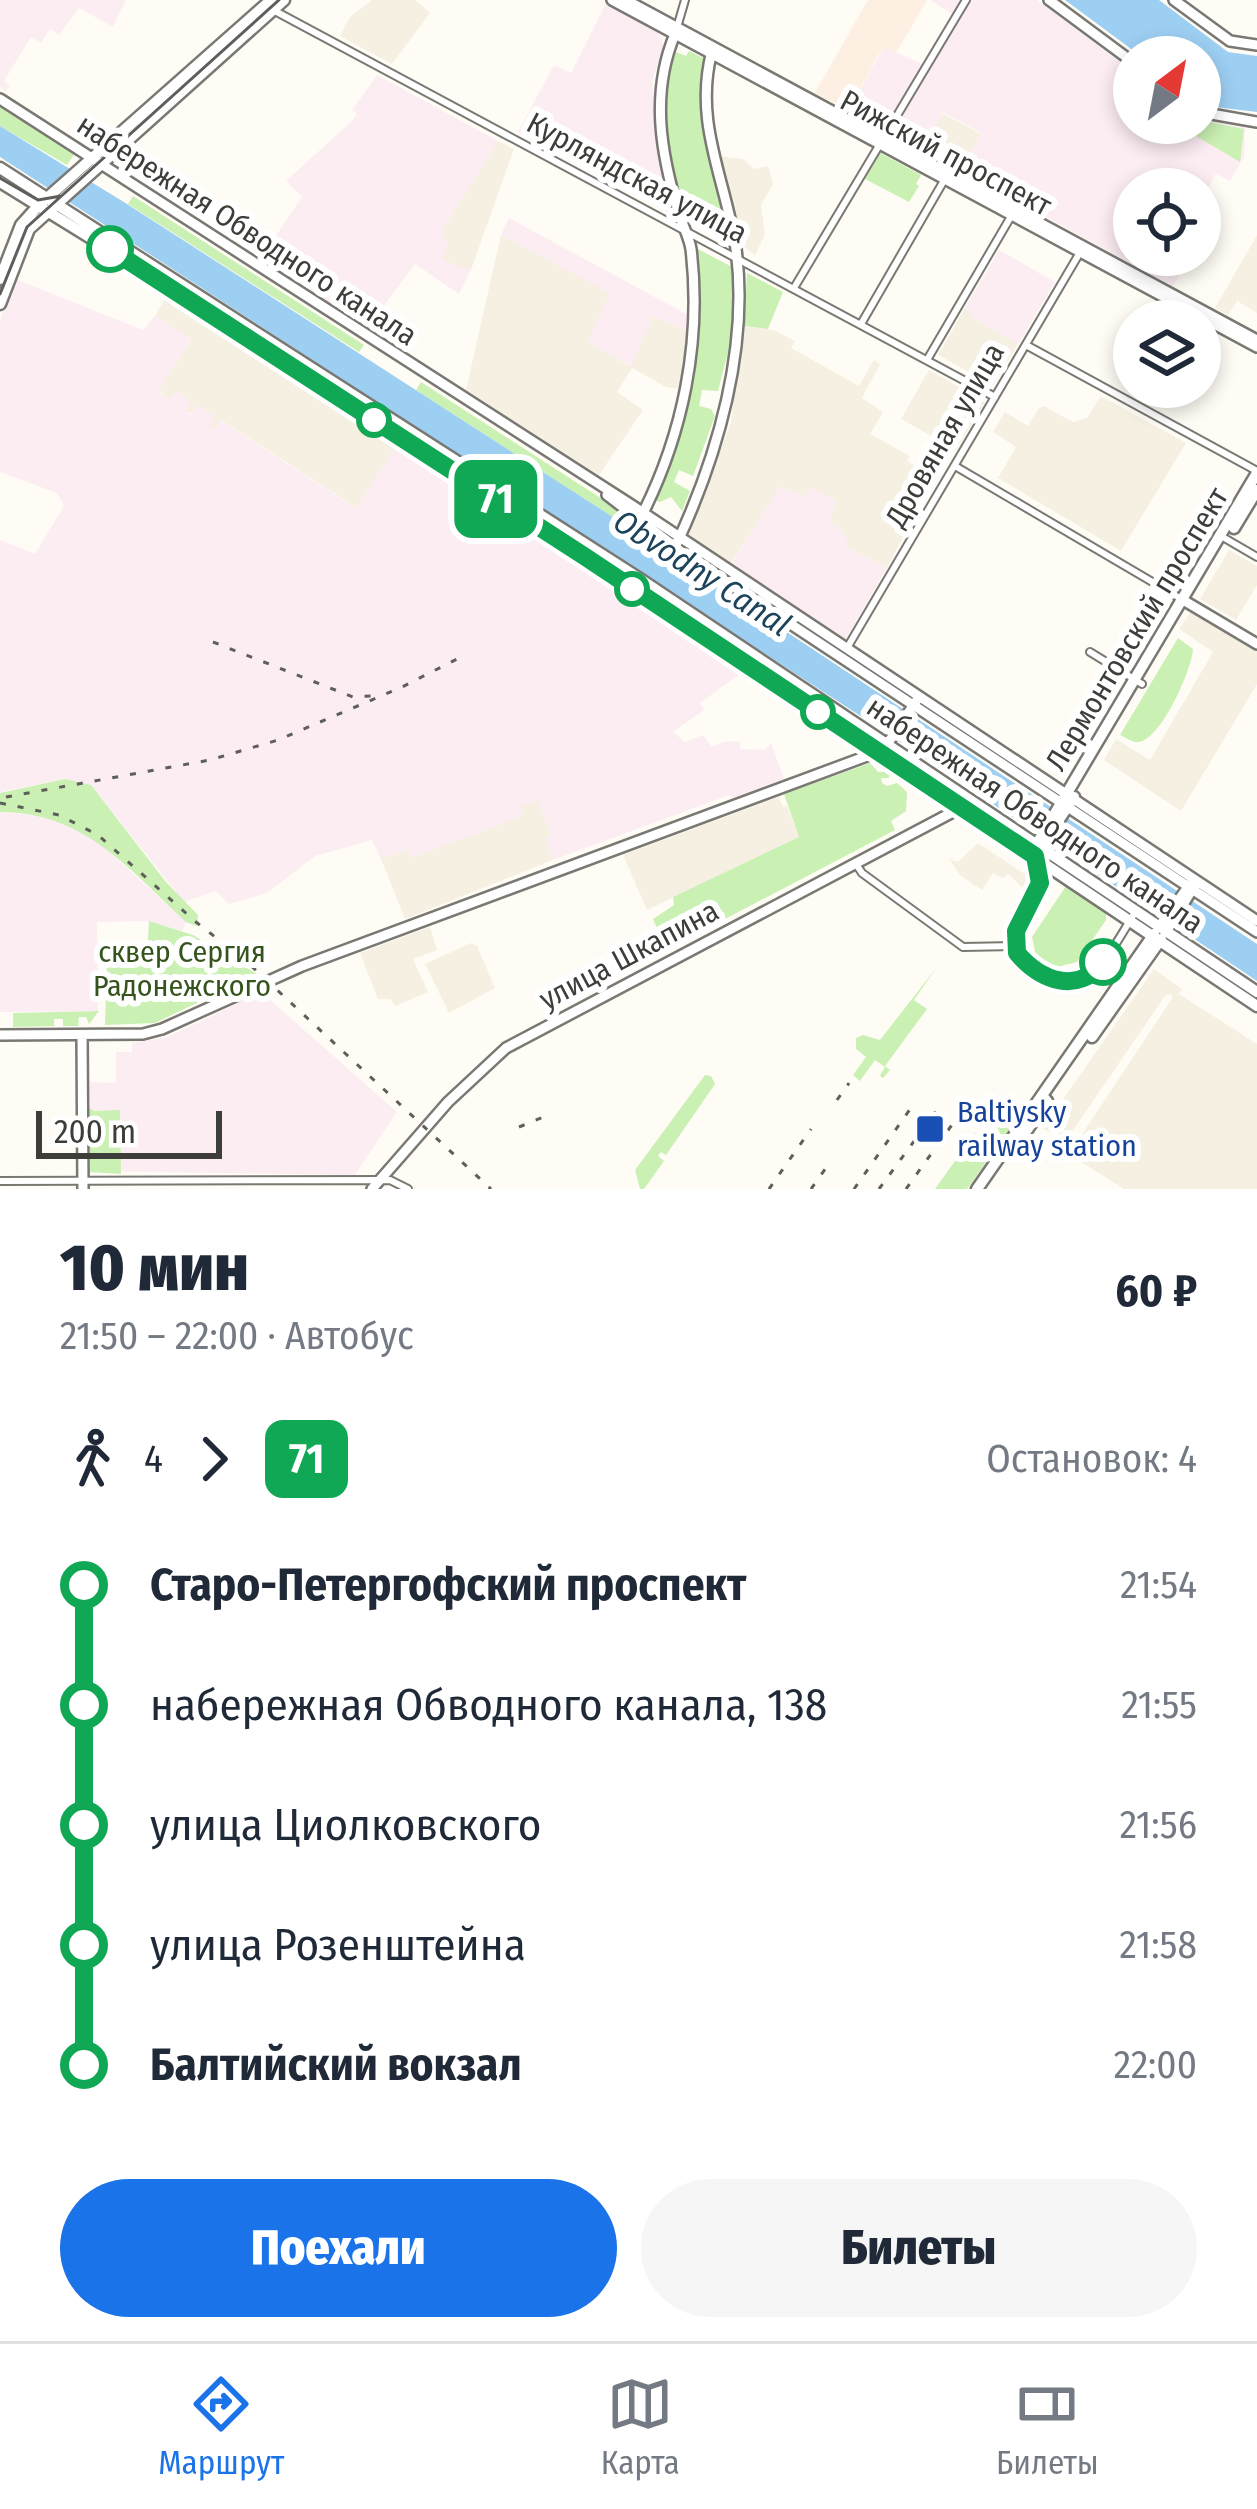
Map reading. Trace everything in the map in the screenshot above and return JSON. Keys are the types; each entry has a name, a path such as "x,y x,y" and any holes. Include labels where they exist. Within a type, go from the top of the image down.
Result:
{"main road":[{"path":"0,279 21,225 82,175 266,4 284,0"},
{"name":"Рижский проспект","path":"612,0 1257,344"},
{"name":"Рижский проспект","path":"626,0 676,31"},
{"path":"1049,0 1113,47"},
{"path":"1174,0 1230,41 1257,45"},
{"path":"642,516 681,421 695,319 686,232 664,152 659,111 661,80 676,31"},
{"path":"677,543 725,402 738,326 737,258 706,123 704,98 713,50"},
{"name":"набережная Обводного канала","path":"0,99 590,480 914,704 1257,932"},
{"path":"1221,116 1257,122"},
{"name":"набережная Обводного канала","path":"0,168 640,579 960,799 1040,844 1133,916 1257,992"},
{"name":"набережная Обводного канала","path":"0,182 52,201"},
{"path":"0,304 26,234 52,201"},
{"name":"Лермонтовский проспект","path":"1224,538 1257,472"},
{"name":"Лермонтовский проспект","path":"1040,844 1257,490"},
{"name":"набережная Обводного канала","path":"677,543 847,649 914,704"},
{"path":"1186,602 1257,644"},
{"path":"0,1035 152,1033 267,980 779,790 885,744 914,704"},
{"name":"улица Шкапина","path":"370,1186 480,1069 506,1048 951,813 960,799"},
{"path":"981,1189 1189,890"},
{"name":"набережная Обводного канала","path":"1189,890 1257,921"},
{"name":"набережная Обводного канала","path":"1162,930 1257,1006"},
{"path":"82,1035 83,1185"}],"street":[{"path":"676,31 686,0"},
{"path":"794,288 966,0"},
{"name":"Курляндская улица","path":"266,4 995,397"},
{"path":"861,325 946,176"},
{"path":"928,360 1014,213"},
{"name":"Дровяная улица","path":"847,649 1082,249"},
{"path":"1026,345 1257,472"},
{"path":"955,466 1186,602"},
{"path":"1224,538 1257,557"},
{"path":"1090,652 1139,682"},
{"path":"1040,844 1039,889 1018,926 1015,946 1022,960 1039,972 1072,983 1094,974 1133,916"},
{"path":"856,863 968,949 1015,946"},
{"path":"0,1181 370,1186 394,1181 408,1189"}],"shaded area":[{"path":"0,0 126,0 113,27 79,8 59,35 50,29 41,43 31,37 4,81 10,85 6,91 0,87"},
{"path":"372,0 415,0 430,13 392,64 340,36 350,17"},
{"path":"868,0 927,0 896,53 883,47 848,110 815,93"},
{"path":"930,0 1037,0 1113,56 1113,144 1221,144 1221,123 1245,127 1244,157 1230,181 1221,176 1221,168 1113,168 1113,253 987,185 994,171 969,157 981,133 943,112 922,150 892,134 960,19"},
{"path":"606,3 658,32 664,47 652,80 656,137 675,211 671,214 518,132 554,65 571,73"},
{"path":"884,47 922,64 882,130 848,111"},
{"path":"377,75 498,141 441,232 448,244 442,260 471,270 459,294 415,264 368,327 261,258 302,197 286,181 353,120 357,114 352,110"},
{"path":"942,113 981,134 970,154 963,151 954,167 922,150"},
{"path":"498,141 514,149 471,270 462,269 441,259 448,245 441,232"},
{"path":"719,156 743,159 754,169 768,166 773,184 761,205 765,234 755,255 742,245"},
{"path":"509,218 690,316 687,331 653,316 631,366 587,342 610,293 501,235"},
{"path":"501,235 611,293 588,342 630,366 653,315 687,331 680,389 666,387 632,368 617,392 643,410 599,475 466,390"},
{"path":"1257,235 1257,313 1237,301 1228,315 1221,311 1220,300"},
{"path":"999,250 1055,282 1018,344 965,308"},
{"path":"1155,276 1179,276 1173,286"},
{"path":"15,279 143,330 155,316 191,339 158,392 170,399 176,392 191,402 186,411 190,414 197,405 211,414 210,428 214,430 220,420 356,508 397,445 744,671 700,703 704,710 673,732 685,742 703,735 712,747 727,741 740,742 740,749 765,750 771,743 784,779 553,860 545,838 551,834 537,800 520,807 523,816 411,858 407,849 381,859 372,840 315,856 267,893 229,904 216,891 184,902 91,785 65,779 0,792 0,540 35,554 64,506 57,493 0,472 0,321"},
{"path":"167,295 397,445 357,508 221,420 214,430 209,427 214,421 185,411 191,402 176,392 171,400 158,391 191,340 155,316"},
{"path":"965,308 970,316 1018,344 993,385 938,355"},
{"path":"743,326 773,330 795,341 791,348 859,386 874,360 880,364 862,398 883,412 870,434 910,456 907,461 934,477 887,568 849,548 829,522 831,510 780,487 730,564 688,537 731,422"},
{"path":"929,370 985,402 956,450 901,419"},
{"path":"1101,396 1113,403 1113,408 1123,408 1186,443 1121,551 998,478 1016,447 993,432 1005,412 1028,426 1044,406 1073,422 1087,418"},
{"path":"780,486 805,497 811,487 836,501 829,522 844,532 849,548 887,568 845,640 731,564"},
{"path":"1229,550 1257,566 1257,585 1236,620 1200,599"},
{"path":"1191,611 1257,651 1257,684 1181,811 1104,760 1116,739 1150,760 1213,652 1179,629"},
{"path":"779,797 799,837 647,910 623,855"},
{"path":"538,800 551,835 545,838 553,860 405,919 381,859 408,849 411,857 522,815 519,807"},
{"path":"0,812 42,816 90,834 186,922 182,931 149,921 97,922 98,1011 0,1012"},
{"path":"978,843 1029,877 1023,888 1008,874 1003,878 993,873 982,890 961,876 949,859 958,862"},
{"path":"430,927 437,950 413,959 428,992 395,1006 390,999 378,999 360,953"},
{"path":"471,943 477,946 495,988 449,1013 425,964"},
{"path":"1154,969 1182,989 1179,994 1257,1044 1257,1189 1124,1189 1069,1154 1173,997 1170,994 1065,1142 1043,1128"},
{"path":"261,992 397,1112 355,1175 89,1171 90,1082 116,1083 116,1052 132,1052 132,1043 168,1037"}],"green space":[{"path":"671,50 686,56 689,51 705,59 702,124 730,243 685,218 667,153 662,104"},
{"path":"0,104 75,153 67,165 0,126"},
{"path":"1221,124 1244,129 1240,162 1210,144 1221,144"},
{"path":"880,153 921,175 909,202 865,179"},
{"path":"133,196 364,345 359,352 128,204"},
{"path":"694,247 734,268 735,325 718,391 702,390 699,406 711,409 715,416 693,476 679,470 674,482 690,491 682,511 671,497 660,502 652,499 685,417 698,320"},
{"path":"747,273 783,292 768,329 744,326"},
{"path":"421,382 610,504 628,527 416,390"},
{"path":"1178,638 1193,649 1182,686 1166,716 1139,742 1120,735"},
{"path":"870,763 878,772 889,772 882,783 897,783 907,792 906,811 891,821 895,830 683,941 679,935 663,942 653,919 674,905 673,897 799,837 784,794"},
{"path":"65,779 91,785 166,882 198,915 197,926 186,922 124,864 81,833 30,815 0,812 0,793"},
{"path":"1066,886 1106,913 1106,920 1077,962 1053,968 1036,956 1032,937"},
{"name":"сквер Сергия Радонежского","path":"149,921 193,935 257,974 155,1023 105,1025 107,958 147,956"},
{"path":"937,967 914,1000 927,1009 885,1066 890,1070 880,1076 885,1067 875,1060 860,1081 853,1075 866,1057 856,1049 856,1038 880,1040"},
{"path":"99,1011 89,1024 86,1017 79,1017 78,1026 63,1026 63,1019 54,1019 54,1026 13,1027 13,1013"},
{"path":"705,1075 715,1084 666,1155 658,1156 664,1161 640,1189 635,1170"},
{"path":"1014,1105 1022,1111 967,1189 935,1189 975,1133 988,1142"},
{"path":"88,1107 120,1110 121,1174 90,1172"}],"water":[{"path":"1065,0 1159,0 1207,36 1114,36"},
{"path":"1221,47 1257,56 1257,112 1221,108"},
{"path":"0,126 633,530 1257,944 1257,981 899,741 0,157"}],"tram line":[{"path":"0,294 27,227 279,0"},
{"path":"0,178 38,200 61,196"}],"railway":[{"path":"213,642 353,697 371,696"},
{"path":"6,797 210,760 278,740 463,656"},
{"path":"0,803 59,815 98,835 247,962 491,1189"},
{"path":"837,1100 849,1083"},
{"path":"854,1189 913,1105"},
{"path":"879,1189 937,1110"},
{"path":"519,1127 551,1114"},
{"path":"906,1189 954,1122"},
{"path":"769,1189 811,1129"},
{"path":"811,1189 828,1165"}],"bus line":[{"name":"71","path":"110,249 1035,856 1040,883 1016,931 1017,953 1060,982 1089,978 1103,962"}],"place":[{"name":"Baltiysky railway station","path":"930,1129"}],"water label":[{"name":"Obvodny Canal","path":"702,573"}]}
